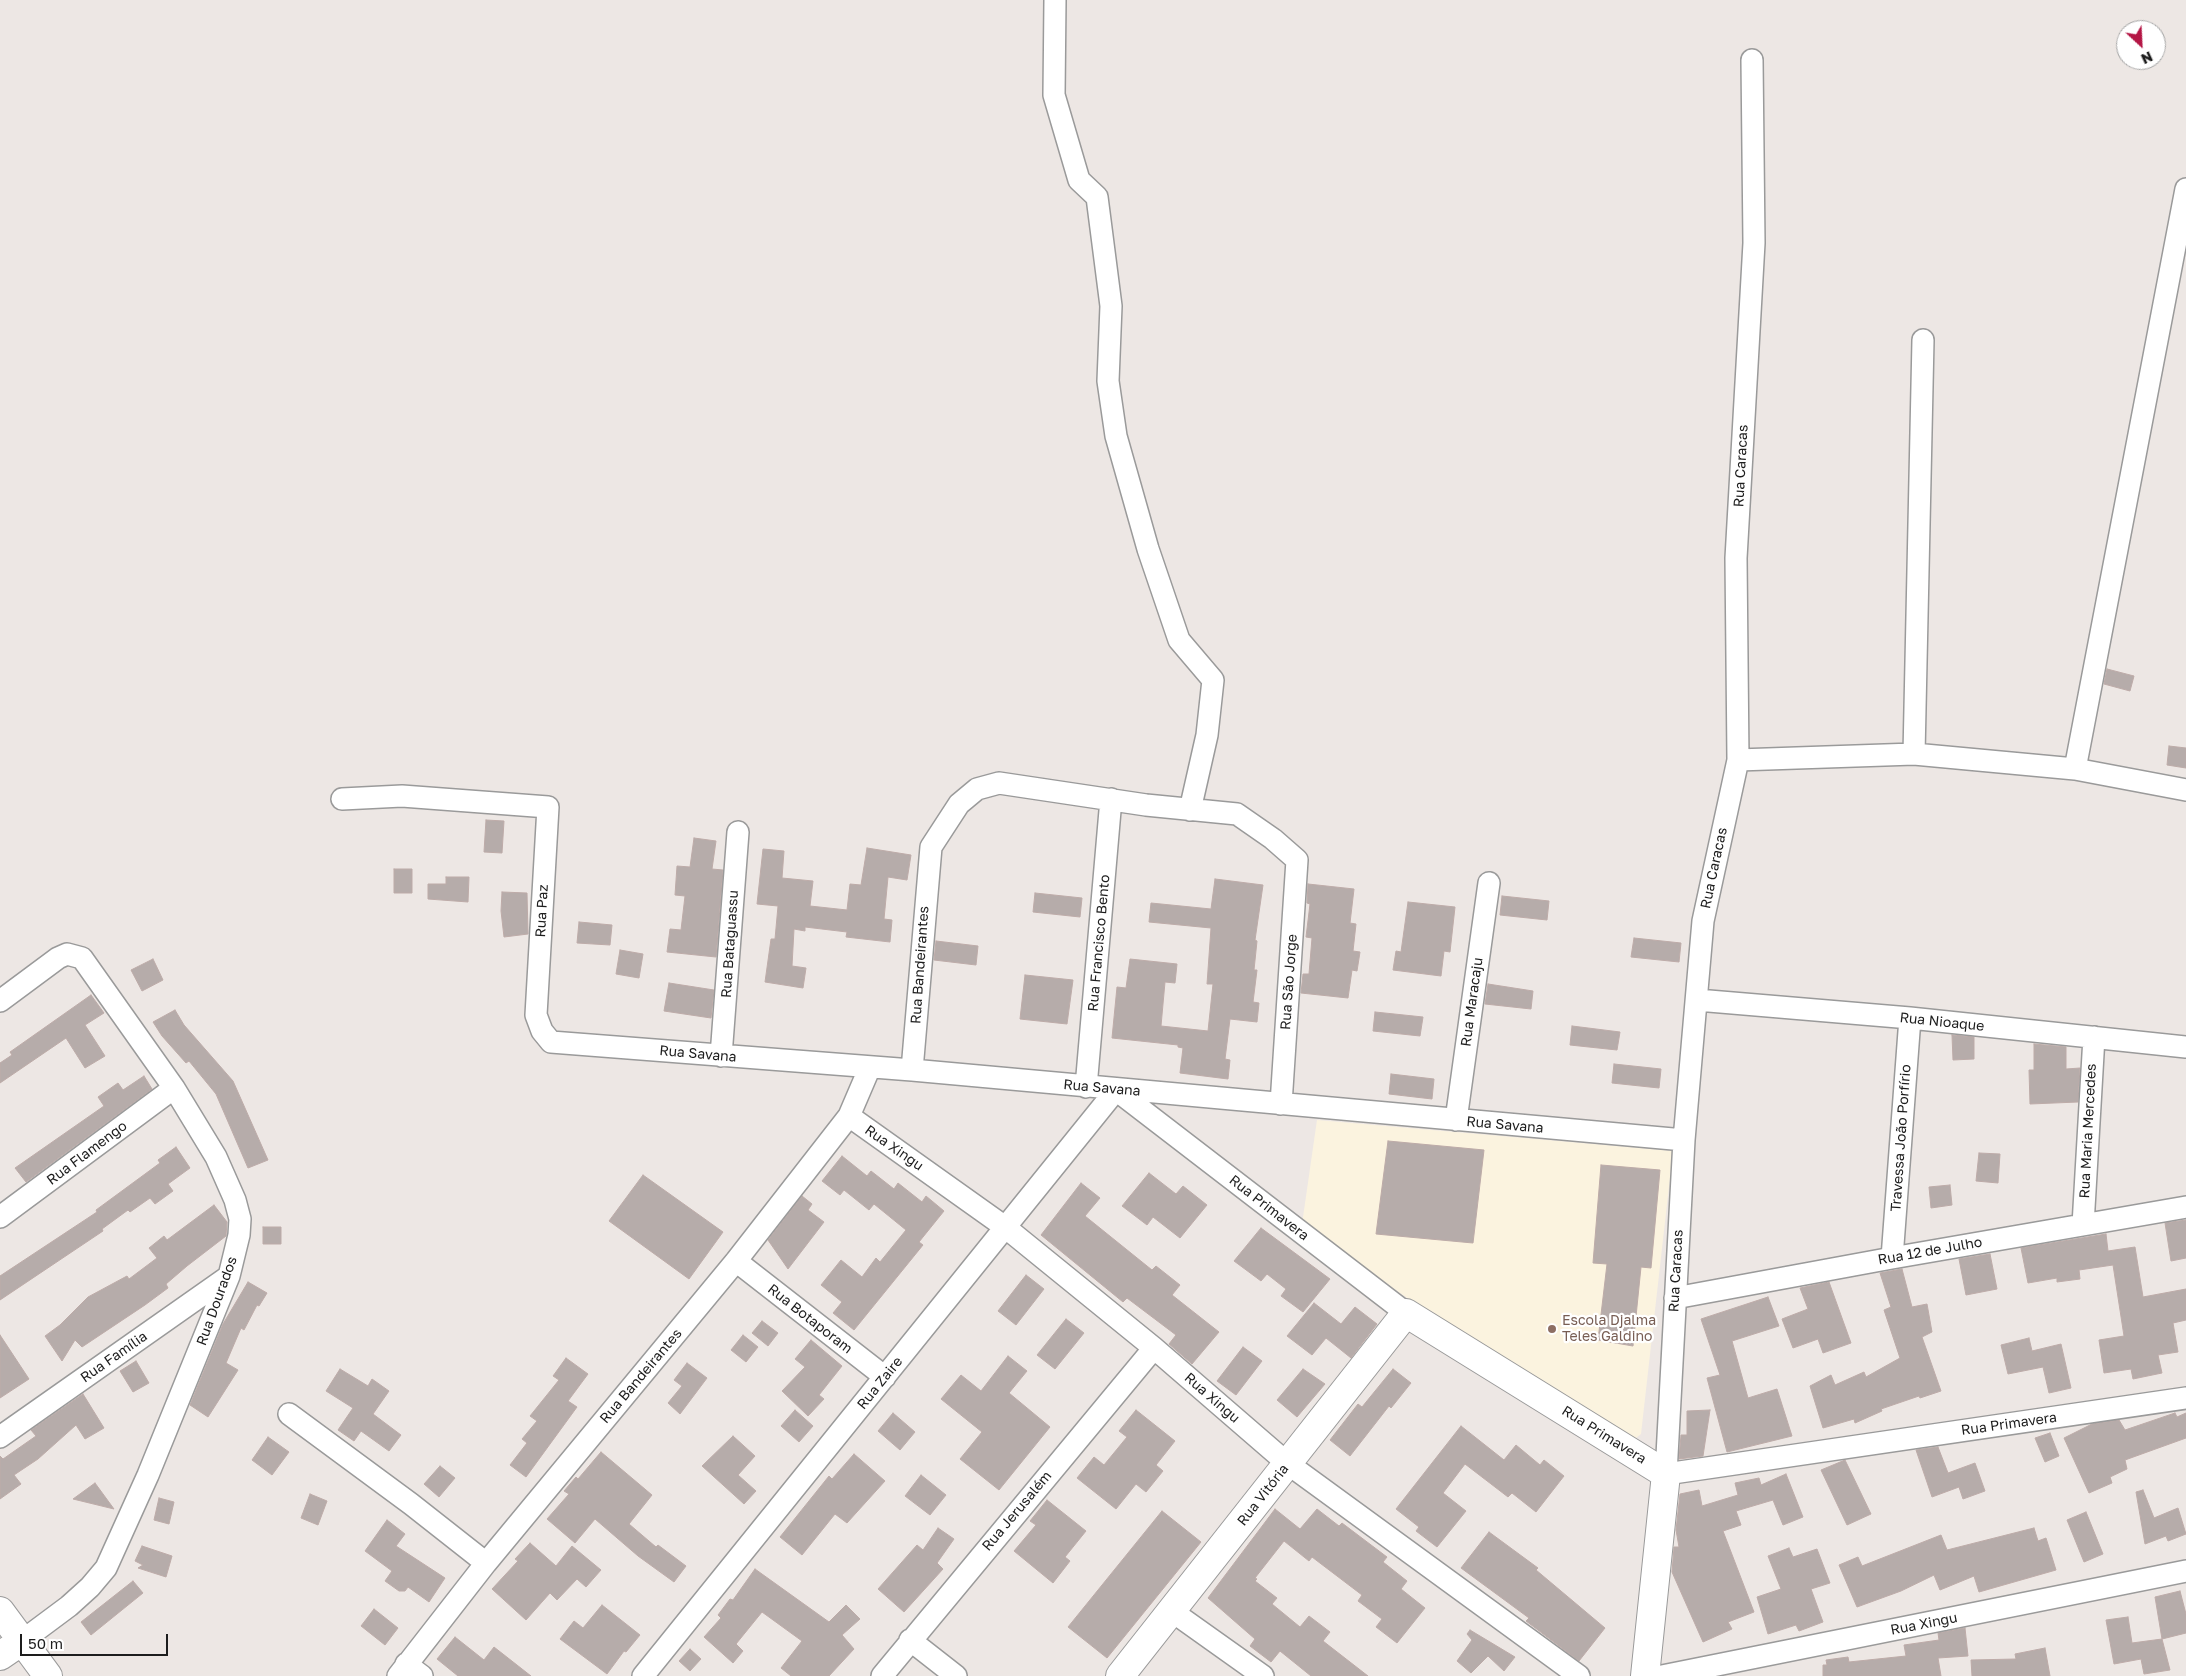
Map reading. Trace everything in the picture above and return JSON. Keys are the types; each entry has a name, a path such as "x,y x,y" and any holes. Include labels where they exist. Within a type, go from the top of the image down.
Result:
{"street":[{"path":"1054,0 1054,95 1078,180 1097,197 1111,306 1108,381 1116,436 1148,549 1179,640 1213,680 1207,735 1190,810"},
{"name":"Rua Caracas","path":"1645,1676 1666,1474 1684,1140 1698,1000 1703,921 1738,760 1736,558 1754,243 1752,60"},
{"path":"2075,769 2186,189"},
{"path":"1914,754 1923,340"},
{"path":"1738,760 1914,754 2075,769 2186,790"},
{"name":"Rua Bandeirantes","path":"912,1070 928,859 931,847 959,804 976,789 985,785 998,784 1190,810 1236,814 1273,839 1297,860"},
{"name":"Rua Paz","path":"342,798 402,796 548,807 536,1015"},
{"name":"Rua Francisco Bento","path":"1086,1087 1111,800"},
{"name":"Rua Bataguassu","path":"721,1056 738,832"},
{"name":"Rua São Jorge","path":"1281,1104 1297,860"},
{"name":"Rua Maracaju","path":"1456,1120 1489,883"},
{"name":"Rua Dourados","path":"0,1001 58,958 74,954 82,958 174,1088 216,1157 235,1200 240,1219 239,1235 229,1276 148,1475 106,1568 90,1587 69,1606 22,1641"},
{"name":"Rua Nioaque","path":"1698,1000 1910,1018 2186,1047"},
{"name":"Rua Savana","path":"536,1015 542,1030 551,1042 912,1070 1684,1140"},
{"name":"Travessa João Porfírio","path":"1892,1258 1910,1018"},
{"name":"Rua Maria Mercedes","path":"2083,1225 2094,1037"},
{"name":"Rua Bandeirantes","path":"408,1672 486,1563 736,1261 849,1116 870,1067"},
{"name":"Rua Flamengo","path":"0,1217 174,1088"},
{"name":"Rua Zaire","path":"643,1676 1116,1090"},
{"name":"Rua Primavera","path":"1116,1090 1406,1313 1666,1474 2186,1398"},
{"name":"Rua Xingu","path":"849,1116 1005,1227 1154,1348 1287,1463 1579,1676"},
{"name":"Rua 12 de Julho","path":"1675,1298 2186,1207"},
{"name":"Rua Botaporam","path":"736,1261 885,1377"},
{"name":"Rua Família","path":"0,1438 229,1276"},
{"name":"Rua Vitória","path":"1120,1676 1173,1612 1287,1463 1406,1313"},
{"name":"Rua Jerusalém","path":"882,1676 1154,1348"},
{"path":"289,1414 411,1504 486,1563"},
{"name":"Rua Xingu","path":"1662,1676 2186,1571"},
{"path":"0,1611 48,1676"},
{"path":"1173,1612 1263,1676"},
{"path":"910,1640 956,1676"},
{"path":"0,1656 22,1641"}],"shaded area":[{"name":"Escola Djalma Teles Galdino","path":"1317,1120 1673,1151 1641,1434 1622,1449 1302,1224"}],"building":[{"path":"2107,669 2134,676 2130,691 2104,684"},
{"path":"2169,746 2186,748 2186,768 2167,765"},
{"path":"486,820 504,821 502,853 484,852"},
{"path":"694,838 716,841 712,869 723,870 716,957 667,952 670,929 681,930 685,896 675,895 677,866 690,867"},
{"path":"867,848 911,855 907,880 888,877 884,919 892,920 890,942 846,937 847,932 805,927 805,931 794,929 792,966 806,968 803,988 765,982 771,939 775,939 778,906 757,904 763,849 784,851 782,878 813,881 810,906 847,910 850,884 861,885"},
{"path":"394,869 412,869 412,893 394,893"},
{"path":"446,877 469,877 468,902 428,899 428,884 446,884"},
{"path":"1215,879 1263,885 1255,940 1257,941 1254,970 1257,970 1253,1002 1259,1003 1257,1022 1230,1019 1225,1059 1230,1060 1228,1079 1180,1073 1183,1048 1178,1047 1178,1045 1112,1038 1117,987 1126,988 1130,959 1177,964 1175,983 1165,982 1161,1026 1208,1031 1213,984 1207,984 1211,928 1149,922 1151,903 1211,909"},
{"path":"1308,884 1354,889 1350,923 1356,924 1353,951 1360,952 1357,971 1352,970 1348,998 1301,993 1303,974 1309,974 1312,938 1306,937 1310,904 1307,903"},
{"path":"502,892 527,893 528,934 504,937 501,911"},
{"path":"1035,893 1082,898 1080,917 1033,912"},
{"path":"1502,896 1549,901 1547,920 1500,915"},
{"path":"1408,902 1455,907 1450,952 1444,951 1441,976 1393,970 1396,951 1401,952"},
{"path":"579,922 612,925 610,945 577,943"},
{"path":"1634,938 1681,943 1679,962 1631,957"},
{"path":"936,941 978,946 976,965 934,960"},
{"path":"620,950 643,954 639,978 616,974"},
{"path":"153,959 163,980 142,991 131,970"},
{"path":"1025,975 1073,980 1067,1024 1020,1019"},
{"path":"669,983 714,990 711,1018 664,1011"},
{"path":"1488,984 1533,991 1531,1009 1485,1004"},
{"path":"91,995 104,1013 85,1025 105,1056 85,1068 66,1038 0,1083 0,1063 12,1055 10,1052"},
{"path":"175,1010 184,1025 233,1081 268,1160 248,1168 216,1094 189,1061 186,1063 162,1036 153,1022"},
{"path":"1375,1012 1423,1017 1420,1036 1373,1031"},
{"path":"1572,1026 1620,1032 1617,1050 1570,1045"},
{"path":"1952,1035 1974,1037 1974,1059 1953,1060"},
{"path":"2034,1044 2066,1047 2066,1069 2080,1068 2078,1102 2030,1104 2029,1070 2034,1070"},
{"path":"1614,1064 1661,1069 1659,1088 1612,1083"},
{"path":"1391,1074 1434,1079 1432,1099 1389,1094"},
{"path":"144,1076 152,1089 26,1182 15,1168 104,1106 98,1097 118,1083 123,1090"},
{"path":"1388,1141 1484,1150 1473,1243 1376,1234"},
{"path":"176,1147 190,1168 168,1184 173,1191 155,1204 150,1198 130,1212 128,1210 102,1229 103,1231 0,1300 0,1276 97,1212 96,1210 160,1163 158,1160"},
{"path":"1979,1153 2000,1154 1998,1183 1976,1181"},
{"path":"842,1156 867,1176 871,1171 894,1189 898,1183 922,1202 926,1196 944,1211 919,1242 923,1245 854,1330 833,1313 842,1302 821,1285 841,1260 862,1277 876,1258 880,1262 906,1230 874,1204 869,1210 844,1190 840,1195 822,1181"},
{"path":"1601,1165 1660,1170 1651,1268 1641,1267 1633,1346 1598,1340 1607,1264 1593,1263"},
{"path":"1149,1173 1176,1194 1183,1186 1207,1205 1180,1238 1153,1217 1147,1225 1122,1206"},
{"path":"643,1175 723,1232 689,1279 609,1221"},
{"path":"1081,1183 1100,1198 1085,1216 1152,1270 1156,1266 1180,1285 1172,1295 1219,1332 1192,1364 1169,1344 1176,1335 1127,1298 1123,1302 1041,1235"},
{"path":"1950,1185 1952,1205 1931,1208 1929,1187"},
{"path":"802,1196 812,1204 808,1210 824,1222 788,1269 768,1240"},
{"path":"214,1205 227,1222 226,1236 187,1266 166,1284 168,1288 145,1305 82,1347 75,1340 62,1361 45,1336 60,1325 88,1297 127,1276 129,1279 157,1258 149,1248 164,1236 167,1240"},
{"path":"2186,1220 2186,1258 2171,1261 2165,1223"},
{"path":"263,1227 281,1227 281,1244 263,1244"},
{"path":"1261,1228 1330,1279 1303,1312 1281,1296 1286,1289 1267,1274 1261,1281 1234,1261"},
{"path":"2106,1234 2108,1251 2135,1247 2143,1297 2186,1289 2186,1320 2173,1323 2178,1352 2158,1355 2162,1373 2133,1379 2131,1369 2104,1373 2099,1340 2124,1336 2113,1265 2079,1270 2080,1279 2057,1282 2057,1278 2028,1283 2021,1248"},
{"path":"1990,1254 1997,1289 1966,1295 1959,1259"},
{"path":"1902,1269 1912,1307 1927,1304 1932,1332 1922,1337 1941,1391 1920,1398 1919,1396 1881,1409 1882,1411 1855,1423 1854,1419 1823,1428 1810,1386 1831,1375 1835,1385 1864,1372 1866,1377 1900,1358 1884,1310 1891,1307 1880,1273"},
{"path":"1026,1275 1044,1289 1016,1325 998,1311"},
{"path":"248,1282 267,1293 259,1306 257,1305 244,1330 241,1328 226,1363 238,1370 208,1417 190,1405 223,1324"},
{"path":"1829,1282 1851,1343 1823,1353 1818,1339 1793,1348 1782,1319 1808,1309 1800,1288"},
{"path":"1768,1297 1779,1326 1732,1341 1748,1398 1777,1389 1792,1436 1727,1452 1707,1378 1720,1375 1701,1319"},
{"path":"1314,1303 1341,1324 1355,1307 1377,1324 1351,1358 1326,1338 1312,1355 1287,1336"},
{"path":"1066,1319 1084,1333 1055,1369 1037,1355"},
{"path":"762,1321 778,1333 768,1346 752,1333"},
{"path":"0,1335 29,1379 0,1398"},
{"path":"743,1335 758,1347 746,1362 731,1350"},
{"path":"2029,1338 2032,1351 2061,1344 2071,1388 2049,1393 2043,1367 2008,1374 2001,1345"},
{"path":"811,1340 842,1366 819,1395 824,1399 808,1416 782,1391 805,1367 795,1359"},
{"path":"1243,1347 1262,1361 1236,1395 1217,1381"},
{"path":"1008,1356 1027,1371 1009,1393 1050,1427 999,1490 960,1459 982,1432 941,1399 961,1375 981,1391"},
{"path":"566,1358 588,1374 568,1401 577,1407 526,1477 510,1465 527,1443 522,1439 537,1421 530,1416 559,1380 553,1376"},
{"path":"136,1361 149,1383 133,1392 120,1371"},
{"path":"687,1363 707,1378 680,1414 668,1403 682,1386 674,1380"},
{"path":"340,1369 368,1386 372,1379 389,1391 373,1414 401,1435 389,1451 361,1431 354,1441 338,1430 353,1408 326,1391"},
{"path":"1303,1369 1325,1384 1297,1417 1277,1400"},
{"path":"1393,1369 1411,1383 1391,1408 1389,1406 1350,1456 1330,1440 1358,1404 1362,1407"},
{"path":"83,1394 104,1428 85,1439 76,1425 38,1459 14,1475 21,1484 0,1499 0,1456 3,1459 36,1436 31,1430"},
{"path":"795,1410 813,1426 799,1442 781,1426"},
{"path":"1136,1410 1175,1441 1156,1465 1163,1471 1146,1492 1136,1484 1116,1509 1077,1478 1094,1457 1104,1465 1127,1437 1119,1431"},
{"path":"1710,1410 1703,1456 1679,1459 1681,1435 1687,1435 1687,1411"},
{"path":"893,1413 915,1432 900,1450 878,1431"},
{"path":"2175,1413 2177,1417 2186,1413 2186,1438 2125,1460 2127,1469 2110,1477 2112,1483 2089,1493 2064,1438 2092,1424 2119,1420 2125,1430"},
{"path":"1461,1426 1504,1460 1516,1445 1540,1465 1544,1460 1564,1476 1536,1512 1512,1493 1508,1497 1465,1464 1443,1493 1466,1511 1437,1547 1416,1531 1419,1527 1396,1509"},
{"path":"2050,1433 2059,1456 2045,1462 2035,1438"},
{"path":"733,1436 755,1456 738,1475 756,1491 744,1504 702,1466"},
{"path":"268,1437 289,1452 272,1475 252,1460"},
{"path":"1938,1447 1948,1473 1975,1463 1985,1491 1963,1499 1959,1487 1932,1497 1916,1450"},
{"path":"601,1452 652,1495 629,1524 656,1547 658,1545 686,1566 674,1582 638,1556 595,1519 575,1543 547,1519 569,1494 564,1491 576,1477 578,1479"},
{"path":"854,1454 885,1481 847,1523 835,1514 802,1555 780,1537 829,1476 832,1479"},
{"path":"1845,1460 1871,1514 1847,1525 1821,1470"},
{"path":"440,1466 455,1478 439,1497 424,1484"},
{"path":"1786,1474 1803,1517 1783,1525 1773,1500 1736,1511 1741,1525 1723,1531 1754,1612 1728,1622 1732,1629 1703,1642 1672,1572 1674,1547 1679,1547 1676,1530 1680,1494 1699,1490 1702,1506 1738,1495 1735,1483 1759,1478 1761,1485"},
{"path":"921,1475 946,1495 930,1515 905,1496"},
{"path":"95,1483 114,1509 73,1499"},
{"path":"2143,1490 2154,1518 2178,1508 2186,1534 2168,1541 2166,1536 2145,1544 2136,1492"},
{"path":"310,1494 327,1501 318,1525 301,1518"},
{"path":"159,1498 174,1502 169,1524 154,1520"},
{"path":"1047,1500 1086,1531 1065,1557 1070,1561 1053,1583 1014,1551 1036,1525 1030,1521"},
{"path":"1275,1509 1300,1529 1317,1509 1339,1526 1342,1523 1387,1557 1383,1562 1407,1581 1401,1589 1425,1608 1397,1643 1376,1627 1382,1619 1358,1601 1362,1595 1312,1557 1309,1561 1284,1541 1255,1578 1257,1579 1255,1581 1277,1598 1272,1604 1300,1627 1309,1616 1330,1632 1323,1641 1368,1676 1311,1676 1280,1651 1271,1662 1250,1646 1255,1639 1208,1598"},
{"path":"1162,1511 1201,1542 1107,1658 1068,1627"},
{"path":"2086,1512 2103,1554 2084,1562 2067,1520"},
{"path":"387,1520 405,1534 396,1546 445,1578 429,1602 408,1587 405,1591 399,1591 385,1581 392,1571 365,1551"},
{"path":"938,1528 954,1539 937,1563 943,1569 904,1612 878,1589 917,1545 923,1550"},
{"path":"2034,1528 2038,1541 2046,1538 2056,1570 1979,1592 1974,1576 1940,1590 1934,1575 1901,1591 1857,1607 1839,1565 1858,1557 1862,1566 1941,1535 1947,1550"},
{"path":"1489,1532 1538,1568 1536,1570 1605,1628 1579,1661 1526,1621 1529,1618 1461,1568"},
{"path":"530,1543 556,1566 572,1546 601,1570 586,1587 577,1579 557,1600 550,1593 526,1620 492,1589 518,1561 515,1559"},
{"path":"142,1546 172,1556 166,1577 138,1568 143,1565 135,1561"},
{"path":"1789,1548 1793,1557 1817,1549 1830,1583 1811,1589 1823,1622 1799,1631 1796,1625 1768,1634 1757,1597 1781,1589 1768,1556"},
{"path":"755,1569 829,1622 846,1605 860,1619 842,1635 854,1649 829,1676 791,1676 781,1668 802,1641 762,1612 736,1644 743,1651 733,1663 704,1637 721,1618 718,1615 730,1599 733,1600"},
{"path":"133,1581 143,1593 91,1635 81,1622"},
{"path":"2180,1591 2186,1614 2186,1633 2162,1639 2155,1597"},
{"path":"602,1605 640,1635 626,1652 624,1651 607,1674 560,1639 574,1621 583,1628"},
{"path":"374,1609 398,1628 385,1645 361,1626"},
{"path":"2128,1617 2132,1643 2162,1639 2170,1670 2144,1674 2141,1659 2114,1664 2106,1620"},
{"path":"1965,1628 1968,1656 1938,1658 1941,1676 1823,1676 1823,1665 1827,1665 1826,1660 1848,1657 1849,1662 1906,1656 1904,1645 1939,1640 1938,1633"},
{"path":"1470,1630 1515,1657 1504,1671 1488,1656 1471,1673 1457,1661 1472,1640 1467,1634"},
{"path":"455,1637 484,1660 494,1647 531,1676 458,1676 437,1659"},
{"path":"2045,1648 2050,1676 1972,1676 1971,1660 2016,1659 2015,1654"},
{"path":"690,1649 701,1659 690,1671 679,1661"}],"place":[{"name":"Escola Djalma Teles Galdino","path":"1552,1329"}]}
